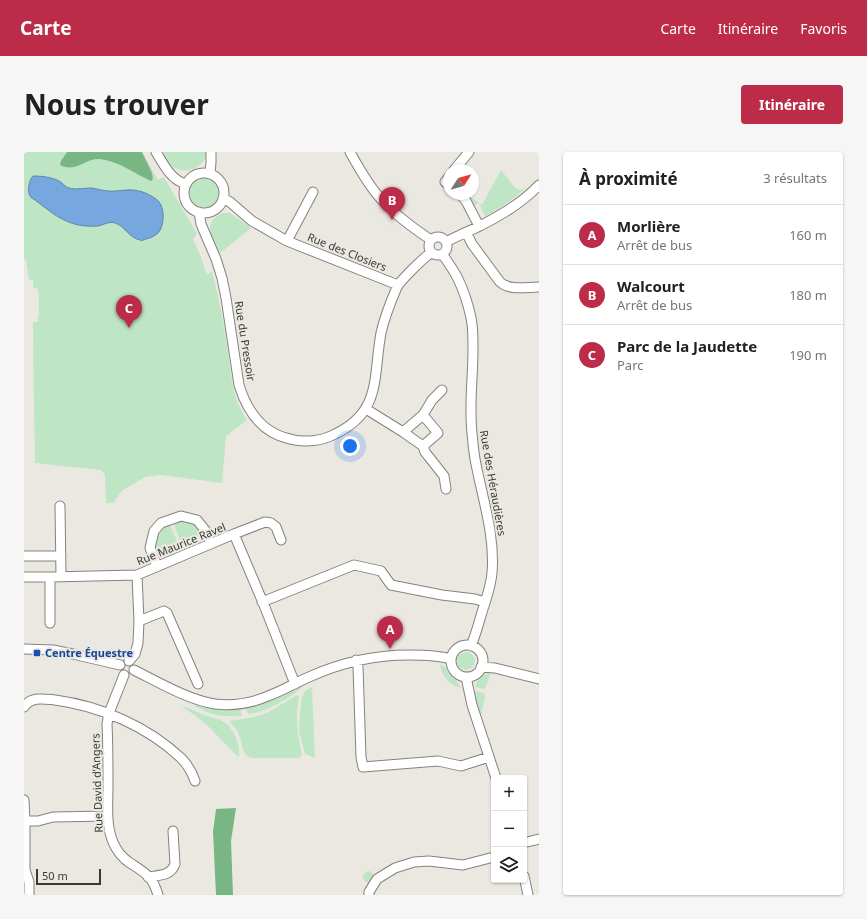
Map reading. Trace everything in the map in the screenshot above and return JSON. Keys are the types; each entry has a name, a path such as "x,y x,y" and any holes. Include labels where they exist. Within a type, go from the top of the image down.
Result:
{"street":[{"path":"156,152 172,176 186,184"},
{"path":"210,174 211,152"},
{"path":"350,152 362,173 383,201 409,225 431,240"},
{"path":"459,164 469,152"},
{"path":"204,173 210,174 218,178 222,183 224,198 219,206 214,210 199,212 191,207 186,200 186,184 195,176 204,173"},
{"path":"446,242 514,207 539,186"},
{"name":"Rue des Closiers","path":"287,241 313,192"},
{"name":"Rue des Closiers","path":"224,198 252,221 287,241 398,285"},
{"path":"465,200 479,226"},
{"name":"Rue du Pressoir","path":"199,212 201,224 216,259 222,278 239,385 243,398 249,409 264,426 281,436 299,441 332,436 349,427 366,409 375,385 382,333 398,285 423,259 431,253"},
{"path":"466,232 472,244 500,282 511,288 539,287"},
{"path":"435,238 443,238 446,242 447,249 443,255 436,256 431,253 428,247 431,240 435,238"},
{"name":"Rue des Héraudières","path":"443,255 456,275 464,294 472,322 473,337 470,413 476,468 485,502 492,555 490,588 476,635 471,646"},
{"path":"403,432 423,415 432,400 442,390"},
{"path":"366,409 423,446 425,452 444,476 446,489"},
{"path":"423,415 438,433 423,446"},
{"path":"60,506 61,576"},
{"path":"157,566 150,548 154,531 161,524 181,516 197,520 205,530 211,544"},
{"path":"234,534 265,522 271,523 276,527 281,540"},
{"name":"Rue Maurice Ravel","path":"129,661 135,654 138,647 139,621 137,575 234,534 295,684"},
{"path":"24,556 61,556"},
{"path":"262,602 354,565 381,571 391,585 485,602"},
{"path":"24,577 137,575"},
{"path":"50,577 50,622"},
{"path":"139,621 164,611 168,613 198,684"},
{"path":"471,646 480,654 482,660 481,666 479,671 471,676 461,676 454,671 451,659 454,652 458,648 471,646"},
{"path":"24,649 66,652 120,666"},
{"path":"134,670 186,695 215,704 229,704 255,701 267,697 334,667 356,660 396,655 430,655 451,659"},
{"path":"356,660 358,667 361,757 363,767 438,761 461,766 489,758"},
{"path":"123,661 129,661 134,665 134,670 130,675 124,675 120,670 120,666 123,661"},
{"path":"481,666 539,677"},
{"name":"Rue David d’Angers","path":"124,675 109,714 108,724 108,816 110,833 116,848 125,860 148,876 158,895"},
{"path":"466,677 472,706 495,775"},
{"path":"24,707 31,700 50,700 86,707 109,714 146,732 171,749 186,764 195,781"},
{"path":"24,800 25,870 28,880 29,895"},
{"path":"25,821 38,821 53,817 108,816"},
{"path":"148,876 166,874 173,869 173,831"},
{"path":"527,842 539,839"},
{"path":"369,895 369,892 376,879 395,868 414,862 429,861 463,865 491,858"},
{"path":"525,883 528,895"}],"green space":[{"path":"24,152 142,152 158,180 164,177 197,234 193,239 207,275 212,271 223,318 235,394 247,420 226,436 222,483 161,475 145,477 123,490 114,503 106,503 105,474 101,470 35,463 33,322 38,322 39,294 38,288 33,288 33,280 29,280 26,260 24,260"},
{"path":"67,152 142,152 152,173 153,179 151,181 106,160 93,160 76,167 66,167 60,165"},
{"path":"163,152 207,152 203,162 194,169 183,170 172,166"},
{"path":"501,170 515,188 521,190 526,188 507,203 485,216 479,203 473,206 470,200 475,200 482,205"},
{"path":"202,176 208,176 218,183 221,192 220,198 214,205 208,208 202,208 192,201 189,195 189,189 196,179"},
{"path":"223,213 230,213 251,228 219,254 211,237 210,225 216,216"},
{"path":"179,520 194,522 198,526 201,534 181,543 173,522"},
{"path":"169,523 178,544 154,553 155,533"},
{"path":"466,652 472,655 475,661 472,667 466,670 460,667 457,661 460,655"},
{"path":"440,664 446,668 461,688 453,685 444,676"},
{"path":"491,673 485,689 475,687 480,678"},
{"path":"306,683 294,694 276,705 262,711 248,714 246,707 269,700"},
{"path":"312,687 315,757 305,754 299,732 302,697 305,691"},
{"path":"474,691 484,693 485,697 480,718 474,696"},
{"path":"297,695 299,698 297,713 299,741 302,755 299,758 253,758 246,755 244,753 237,730 230,721 267,713"},
{"path":"192,703 220,709 240,708 242,716 216,715 203,711"},
{"path":"181,706 190,708 226,723 233,731 237,741 239,756 238,757 210,728"},
{"path":"236,808 231,841 233,895 216,895 213,832 216,809"},
{"path":"369,871 374,877 369,884 362,877"}],"water":[{"path":"33,176 53,179 72,189 91,188 106,191 131,190 146,193 156,199 161,205 163,219 161,228 154,236 142,240 136,239 115,223 88,226 71,223 57,216 31,197 29,194 29,186 30,180"}],"place":[{"name":"Walcourt","path":"392,220"},
{"name":"Parc de la Jaudette","path":"129,328"},
{"name":"Morlière","path":"390,649"},
{"name":"Centre Équestre","path":"37,653"}]}
